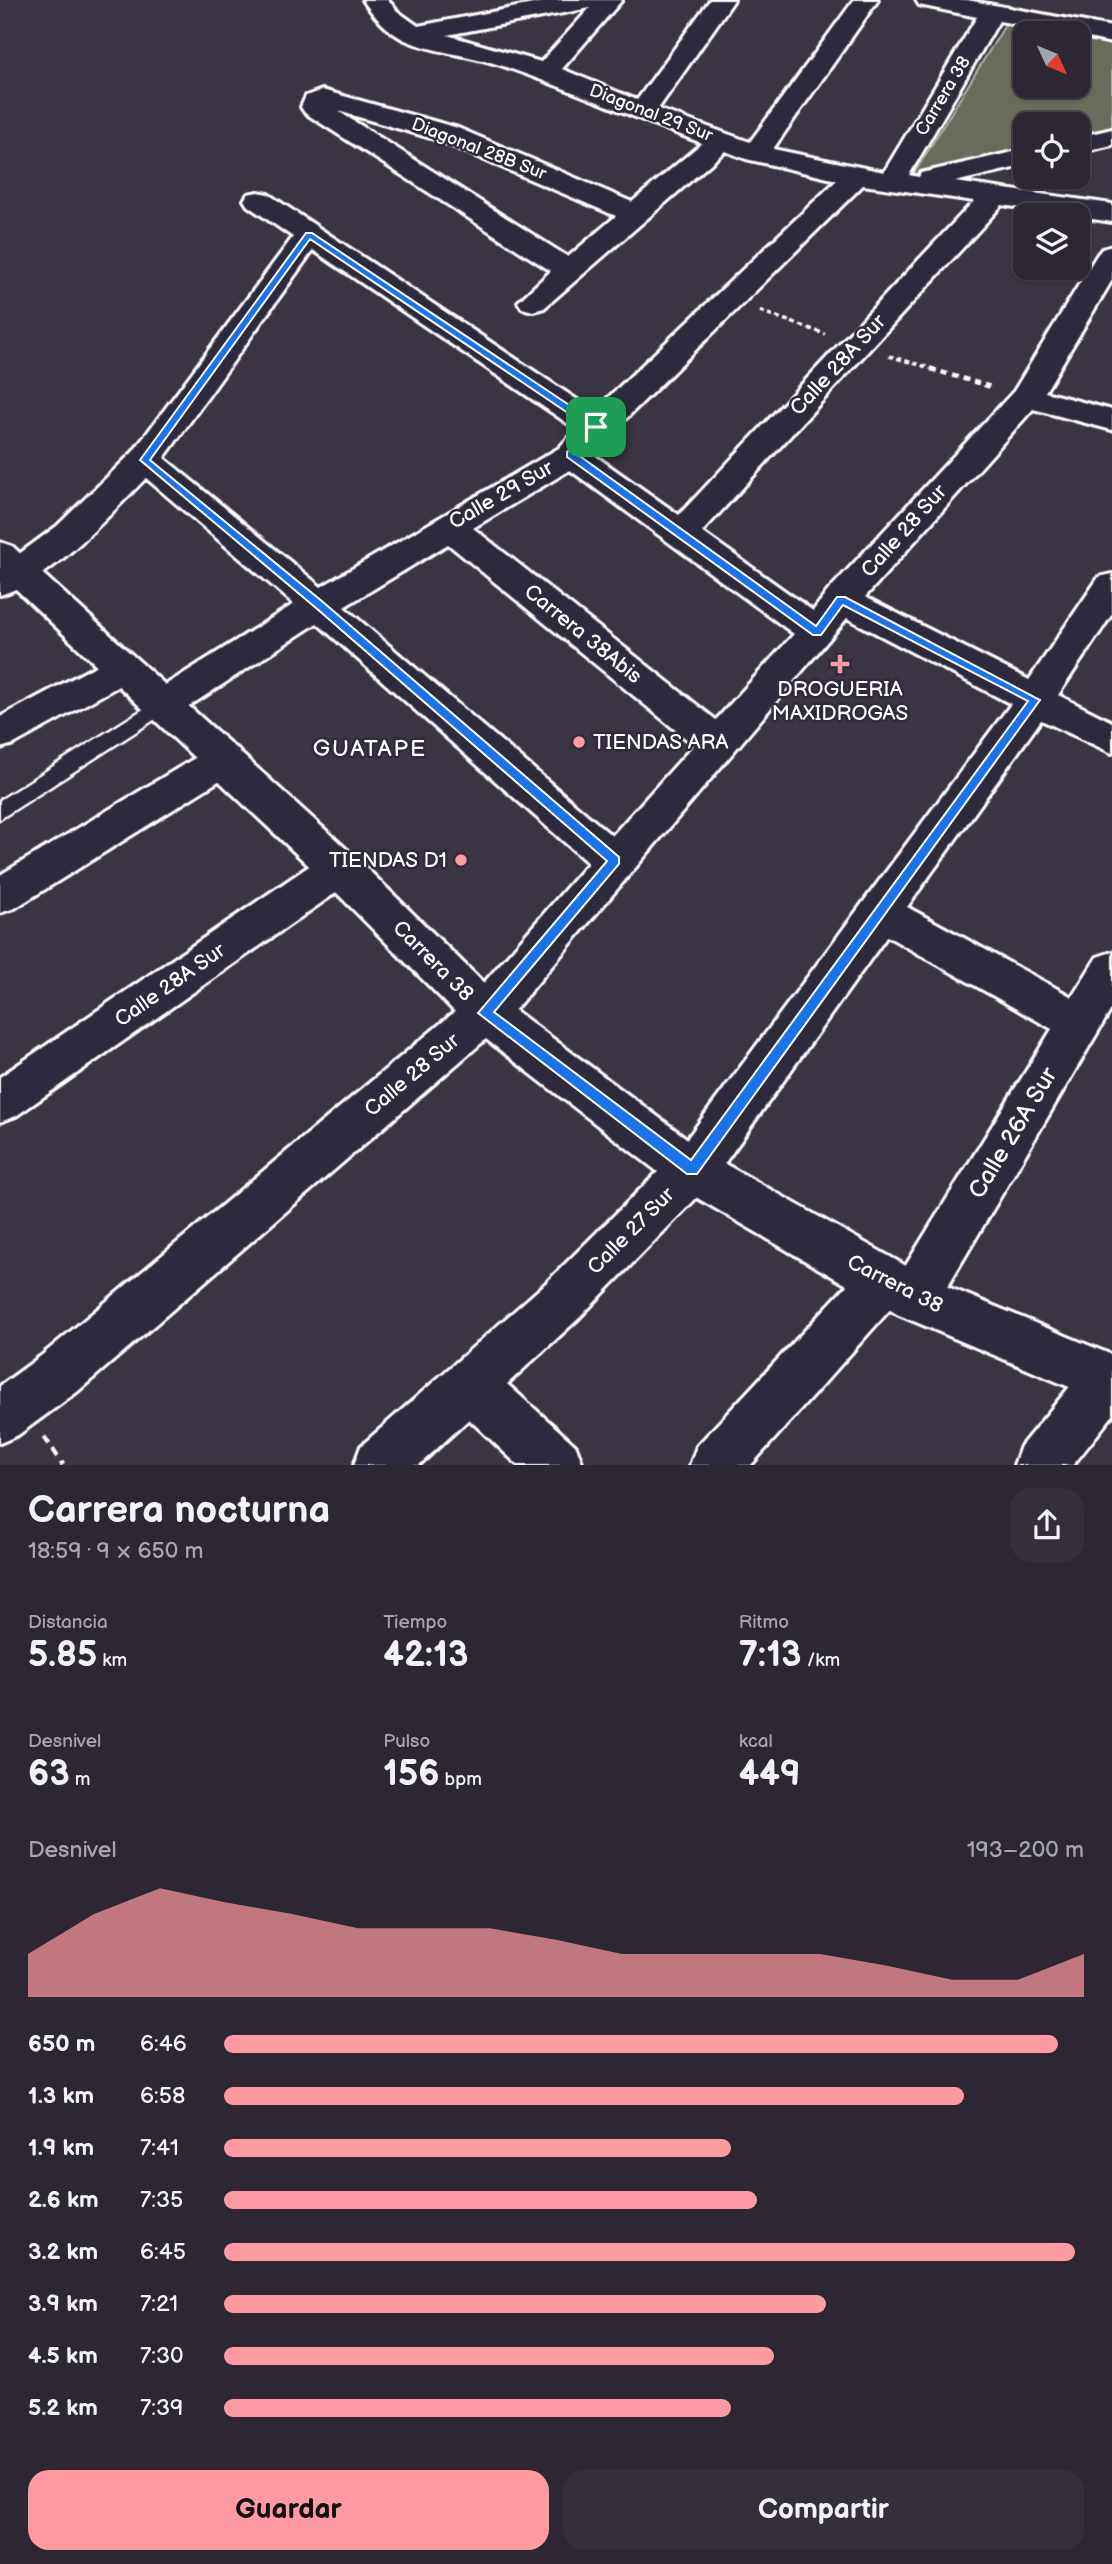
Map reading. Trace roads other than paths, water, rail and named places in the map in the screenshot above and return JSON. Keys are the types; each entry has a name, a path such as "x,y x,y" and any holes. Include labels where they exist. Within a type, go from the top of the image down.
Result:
{"street":[{"path":"382,8 484,0"},
{"path":"382,8 413,34 593,0"},
{"path":"546,72 610,0"},
{"path":"642,112 722,0"},
{"path":"756,153 866,0"},
{"path":"928,0 1112,35"},
{"name":"Carrera 38","path":"904,181 992,12"},
{"name":"Diagonal 29 Sur","path":"413,34 546,72 642,112 756,153 857,176 904,181"},
{"name":"Diagonal 28B Sur","path":"569,270 314,107 319,98 448,134 636,214"},
{"path":"1090,142 1112,136"},
{"path":"533,302 721,141"},
{"path":"904,181 1013,160"},
{"name":"Calle 29 Sur","path":"164,704 448,526 571,455 596,427 857,176"},
{"path":"904,181 994,197 1112,213"},
{"name":"Calle 28A Sur","path":"682,533 994,197"},
{"path":"258,200 596,427"},
{"path":"7,570 69,534 145,460 309,235"},
{"name":"Calle 28 Sur","path":"0,1418 59,1374 485,1013 614,861 817,632 841,600 1026,397 1112,255"},
{"path":"1026,397 1112,420"},
{"path":"571,455 817,632"},
{"path":"145,460 319,605 614,861"},
{"name":"Carrera 38Abis","path":"448,526 718,743"},
{"name":"Carrera 38","path":"7,570 164,704 339,868 485,1013 692,1170 898,1289 1110,1379"},
{"name":"Calle 27 Sur","path":"380,1465 561,1302 692,1170 1035,700 1112,586"},
{"path":"841,600 1112,739"},
{"path":"0,734 122,668"},
{"path":"0,896 224,760"},
{"name":"Calle 28A Sur","path":"0,1102 339,868"},
{"path":"880,912 1080,1023"},
{"name":"Calle 26A Sur","path":"716,1465 898,1289 1080,1023 1112,970"},
{"path":"1040,1465 1110,1379"},
{"path":"469,1384 557,1465"}],"lane":[{"path":"0,811 164,704"}],"place":[{"name":"DROGUERIA MAXIDROGAS","path":"840,664"},
{"name":"TIENDAS ARA","path":"579,742"},
{"name":"TIENDAS D1","path":"461,860"}],"district":[{"name":"GUATAPE","path":"370,749"}]}
